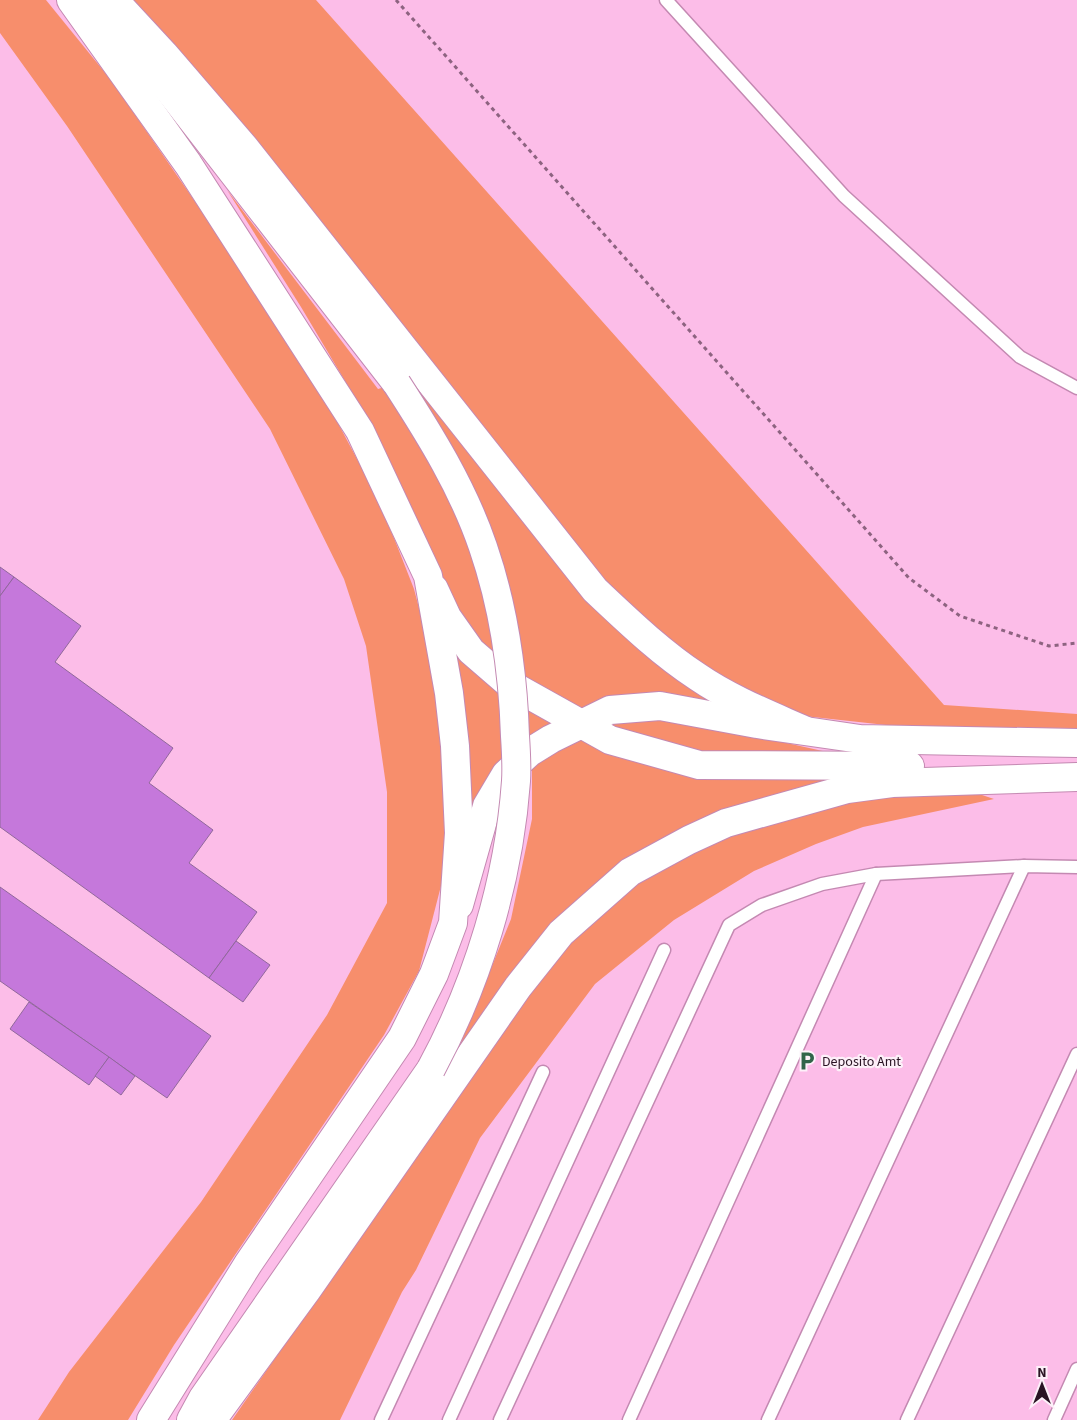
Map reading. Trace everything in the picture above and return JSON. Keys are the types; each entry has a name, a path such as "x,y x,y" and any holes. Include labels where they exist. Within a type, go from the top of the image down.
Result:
{"street":[{"path":"71,0 188,164 360,431 447,617 472,651 508,683 610,740 645,752 699,765 1000,766 1077,771"},
{"path":"99,0 397,384 429,434 458,489 483,546 500,604 514,689 516,779 512,823 498,890 484,941 450,1034 431,1068 203,1398 191,1420"},
{"path":"114,0 164,54 245,148 595,590 644,637 698,678 742,702 804,730"},
{"path":"428,576 455,746 460,833 454,923"},
{"path":"151,1420 248,1264 402,1038 434,974 454,923 487,806 506,774 530,752 579,724 610,710 660,706 757,724 860,739 1077,743"},
{"path":"212,1420 307,1290 518,986 561,933 630,872 688,840 726,823 847,789 892,782 1077,777"}],"lane":[{"path":"666,0 844,196 1020,357 1077,388"},
{"path":"500,1420 729,925 771,902 822,884 876,874 1024,866 1077,867"},
{"path":"768,1420 1024,866"},
{"path":"629,1420 876,874"},
{"path":"449,1420 664,950"},
{"path":"907,1420 1077,1054"},
{"path":"381,1420 543,1072"},
{"path":"1054,1420 1077,1370"}],"path":[{"path":"396,0 909,578 960,616 1049,646 1077,643"}],"shaded area":[{"path":"0,0 46,0 111,80 268,307 331,410 365,474 394,538 414,589 435,669 450,837 442,882 419,971 384,1035 174,1345 128,1420 38,1420 69,1372 201,1202 327,1015 387,903 387,792 366,646 344,579 270,429 67,126 0,33"},
{"path":"125,0 316,0 944,705 1077,714 1077,728 904,727 795,715 687,661 606,590"},
{"path":"227,190 378,389 414,378 723,708 578,715 491,661 465,629 418,521 370,423 301,307"},
{"path":"447,636 561,722 468,830"},
{"path":"653,713 845,756 704,758 599,724"},
{"path":"580,734 690,775 743,779 842,779 711,815 541,942 459,1047 511,919 532,819 532,760"},
{"path":"979,794 994,799 863,827 816,844 754,871 674,920 595,984 480,1138 340,1420 232,1420 549,965 588,921 625,888 691,850 750,827 853,801 891,796"}],"building":[{"path":"0,567 14,577 0,596"},
{"path":"14,577 81,626 55,662 173,748 149,783 213,830 189,863 257,912 209,978 0,827 0,596"},
{"path":"0,887 211,1036 167,1098 0,981"},
{"path":"236,941 270,965 243,1002 209,978"},
{"path":"29,1002 109,1057 89,1085 10,1029"},
{"path":"109,1057 135,1076 121,1095 95,1076"}],"place":[{"name":"Deposito Amt","path":"807,1061"}]}
